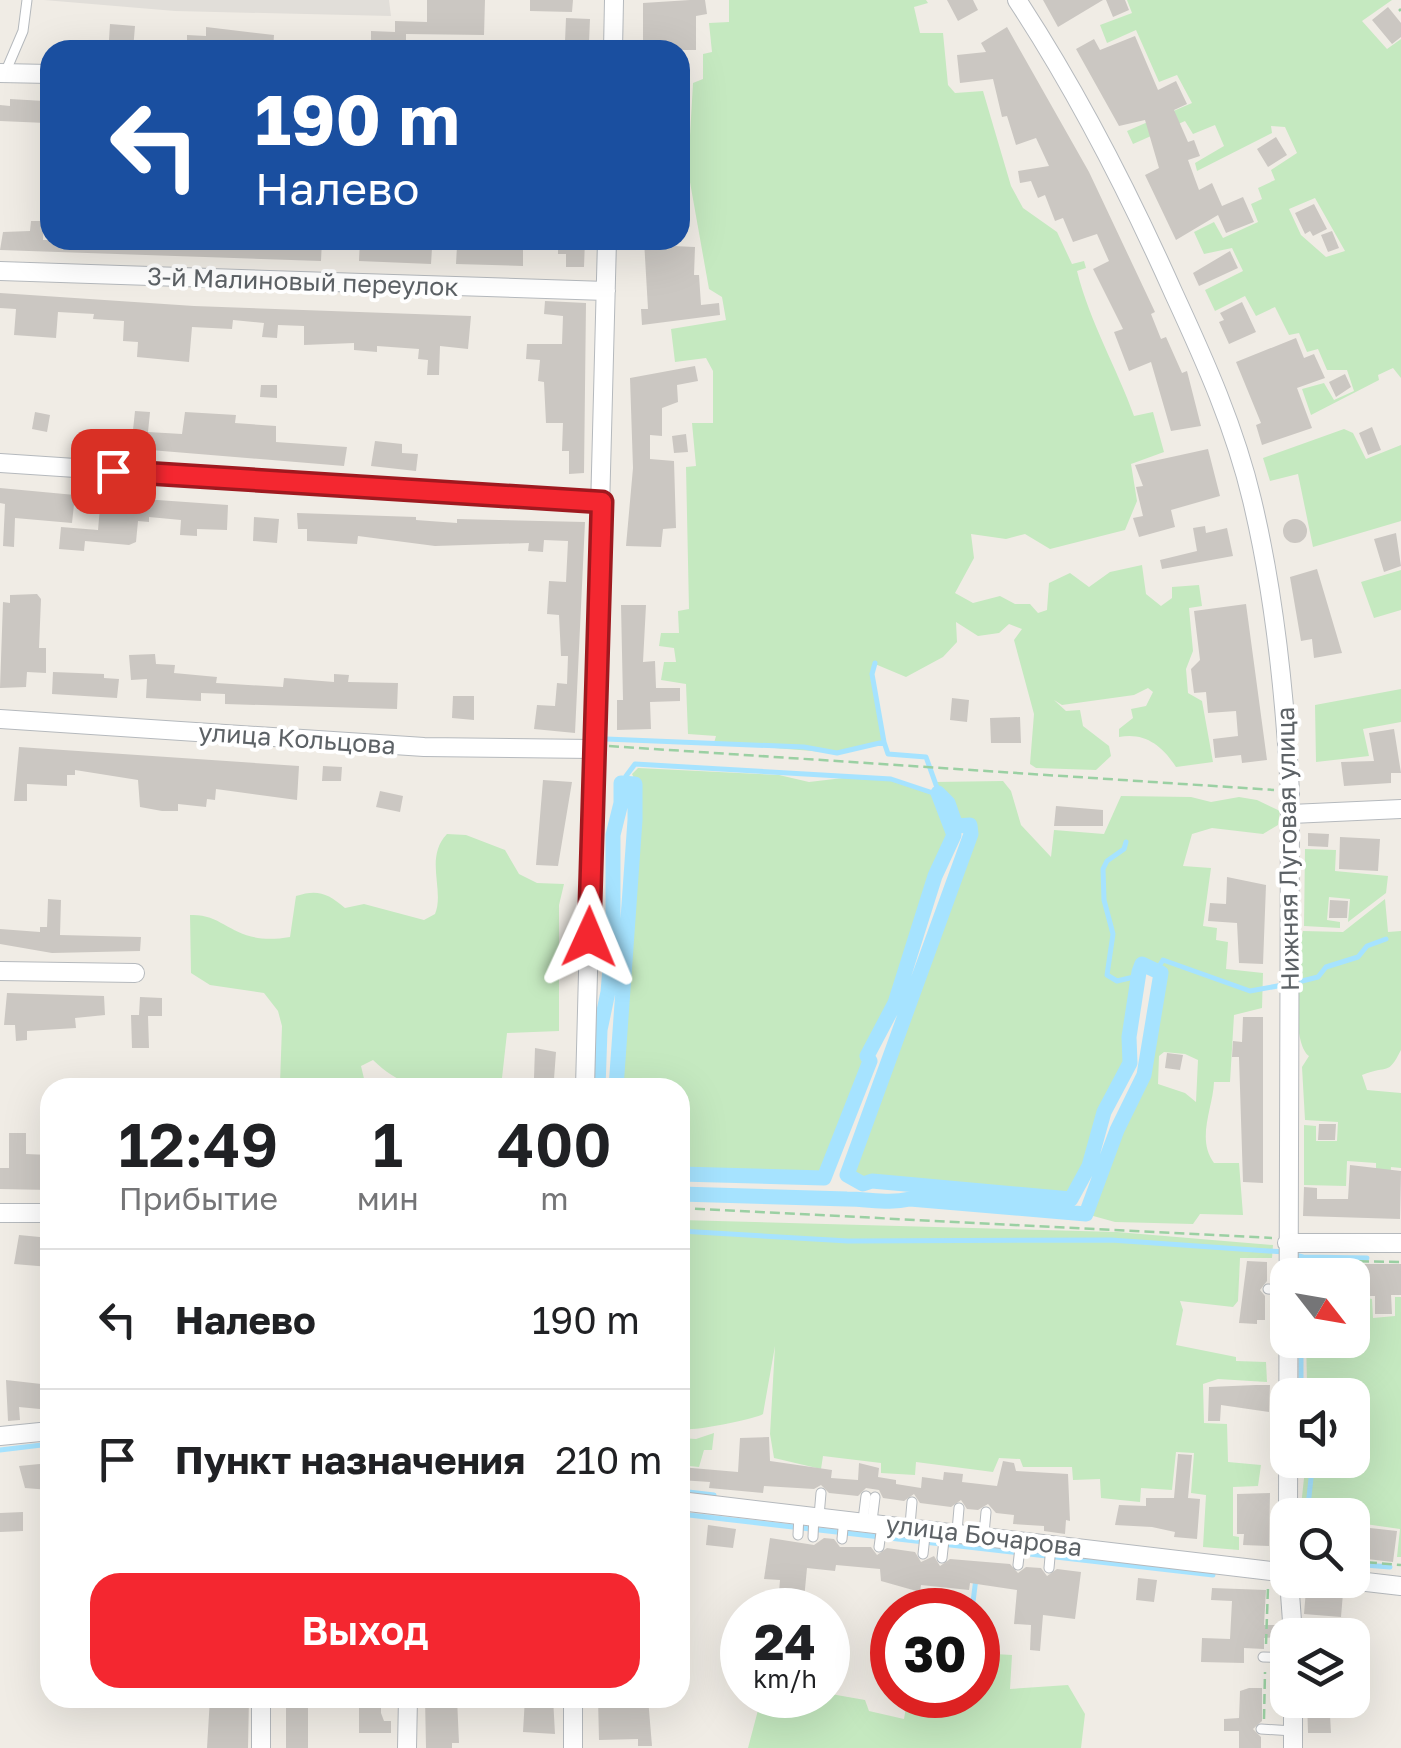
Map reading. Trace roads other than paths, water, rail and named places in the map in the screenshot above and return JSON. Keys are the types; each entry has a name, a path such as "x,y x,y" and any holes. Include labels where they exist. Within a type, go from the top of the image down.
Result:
{"street":[{"path":"613,40 614,0"},
{"name":"Нижняя Луговая улица","path":"1017,0 1093,127 1214,382 1252,502 1284,696 1291,814 1284,1258"},
{"path":"3,73 40,74"},
{"path":"585,1078 608,250"},
{"name":"3-й Малиновый переулок","path":"0,271 606,291"},
{"path":"0,463 602,502"},
{"name":"улица Кольцова","path":"0,719 424,747 594,748"},
{"path":"1291,814 1401,809"},
{"path":"0,971 135,973"},
{"path":"0,1213 40,1213"},
{"path":"1287,1243 1401,1243"},
{"path":"0,1436 40,1432"},
{"name":"улица Бочарова","path":"690,1506 701,1511 765,1502 811,1515 1051,1543 1234,1575 1270,1576"},
{"path":"1370,1582 1401,1586"},
{"path":"261,1708 261,1748"},
{"path":"408,1708 408,1748"},
{"path":"573,1748 574,1708"}],"lane":[{"path":"3,73 23,31 27,0"},
{"path":"798,1535 822,1493"},
{"path":"842,1539 865,1521 871,1497"},
{"path":"912,1502 934,1528 942,1558"},
{"path":"923,1554 934,1528 959,1508"},
{"path":"984,1534 986,1512"},
{"path":"811,1515 814,1536"},
{"path":"865,1521 879,1548"},
{"path":"1018,1565 1021,1539"},
{"path":"1048,1568 1051,1543"},
{"path":"1263,1657 1270,1657"},
{"path":"1262,1729 1293,1740"}],"waterway":[{"path":"606,739 804,747 837,753 884,742 872,674 875,663"},
{"path":"884,742 888,754 926,757 954,835"},
{"path":"624,790 626,776 635,764 891,779 939,795"},
{"path":"598,1078 600,1030 613,931 613,835 621,803 621,783 635,784 635,820 617,1078"},
{"path":"690,1174 824,1178 870,1061 867,1056 895,1003 935,876 954,835 938,793 948,803 956,826 970,825 971,834 847,1175 863,1184 872,1181 1071,1199 1089,1166 1104,1112 1130,1063 1129,1037 1142,964 1161,973 1144,1075 1117,1130 1086,1214 910,1199 690,1194"},
{"path":"1126,842 1124,849 1107,861 1103,869 1104,900 1113,934 1107,975 1117,981 1138,976"},
{"path":"1294,983 1318,977 1326,967 1358,957 1367,946 1386,939"},
{"path":"1156,971 1163,960 1250,991 1283,985"},
{"path":"690,1232 848,1241 1111,1240 1284,1252"},
{"path":"1295,1255 1303,1258"},
{"path":"1303,1257 1367,1258"},
{"path":"1301,1358 1301,1378"},
{"path":"0,1450 40,1445"},
{"path":"1309,1498 1311,1478"},
{"path":"690,1492 714,1495"},
{"path":"690,1515 1213,1575"},
{"path":"1370,1565 1390,1567"},
{"path":"975,1588 976,1578"}]}
